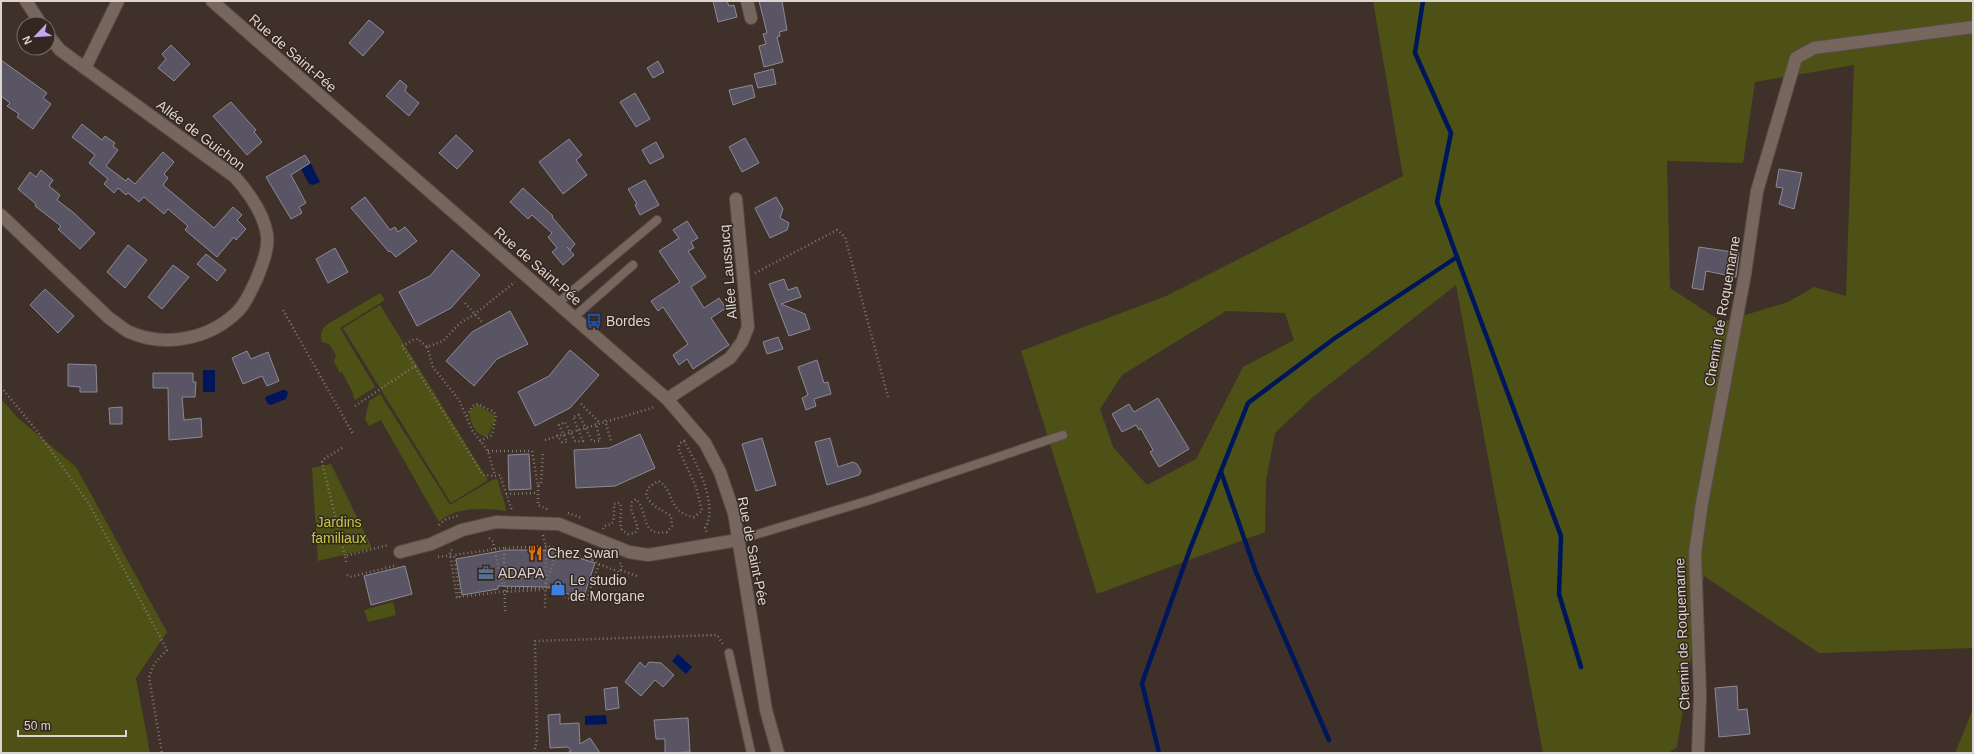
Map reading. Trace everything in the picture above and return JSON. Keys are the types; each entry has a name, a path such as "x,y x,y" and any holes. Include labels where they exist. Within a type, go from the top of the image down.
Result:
{"street":[{"path":"26,1 36,16"},
{"path":"85,68 118,1"},
{"name":"Rue de Saint-Pée","path":"212,1 667,399 705,443 720,472 734,513 766,710 778,753"},
{"path":"747,1 751,18"},
{"name":"Chemin de Roquemarne","path":"1698,753 1700,695 1695,553 1701,510 1745,274 1756,191 1796,58 1814,48 1973,27"},
{"name":"Allée de Guichon","path":"1,215 109,318 129,332 158,339 179,339 201,335 221,324 239,310 251,292 267,248 267,234 258,210 247,191 235,177 60,50 56,45"},
{"name":"Allée Laussucq","path":"667,399 730,358 742,342 748,327 736,199"},
{"path":"402,558 462,530 496,522 559,524 629,552 648,555 738,540"}],"lane":[{"path":"558,303 657,220"},
{"path":"574,317 633,265"},
{"path":"738,540 870,500 1063,435"},
{"path":"729,653 751,753"}],"path":[{"path":"743,279 837,230 845,237 888,397"},
{"path":"427,347 443,341 460,323 475,314 518,280"},
{"path":"465,303 482,322"},
{"path":"283,310 353,434"},
{"path":"495,476 488,451 472,430 459,400 433,367 427,347 418,339 402,346 483,475 495,476 500,475 512,508"},
{"path":"355,406 415,366"},
{"path":"1,387 37,431 89,504 167,650 154,664 149,677 162,753"},
{"path":"467,417 472,406 478,404 494,412 496,416 492,435 480,442"},
{"path":"557,435 562,442 567,442 559,424 565,422 575,441 583,441 573,417 579,415 592,441 600,441 598,423 581,404"},
{"path":"545,440 578,428 653,406"},
{"path":"605,420 611,441"},
{"path":"682,437 701,477 710,508 710,521 706,528 710,545"},
{"path":"601,535 604,526 612,524 614,518 614,504 616,502 620,503 622,508 619,521 622,530 628,534 635,533 638,528 631,509 632,502 636,499 641,504 646,524 651,530 659,534 667,532 672,526 671,516 657,509 648,499 646,493 648,488 658,481 664,484 672,502 683,515 694,517 702,511 696,487 678,448 680,443 690,437"},
{"path":"342,448 322,462 346,562"},
{"path":"488,451 532,451 538,486 538,505 551,511"},
{"path":"538,486 542,484 543,451"},
{"path":"506,494 538,493"},
{"path":"542,529 546,546 545,610"},
{"path":"484,539 491,538 495,548 505,592"},
{"path":"345,556 389,546"},
{"path":"438,557 495,548 546,546 558,548 592,560 619,572 621,570 639,578"},
{"path":"592,560 597,546"},
{"path":"504,548 505,611"},
{"path":"545,588 558,548"},
{"path":"455,549 450,551 450,554 457,597 540,590 545,588 573,600 586,601 599,564"},
{"path":"454,555 460,596"},
{"path":"592,560 602,556 609,558"},
{"path":"347,575 350,577 402,558"},
{"path":"615,561 622,564 621,570"},
{"path":"534,753 537,739 535,640 717,636 729,653"}],"green space":[{"path":"1373,1 1973,1 1973,648 1819,653 1704,576 1677,747 1668,753 1543,753 1456,285 1313,397 1275,433 1266,481 1265,532 1097,594 1021,351 1166,296 1403,176","holes":["1854,65 1846,296 1814,287 1788,302 1722,322 1670,288 1667,161 1743,163 1755,82","1226,311 1285,313 1294,340 1243,367 1196,459 1147,485 1113,447 1100,409 1122,375"]},
{"path":"380,293 385,300 340,328 375,387 355,400 342,372 340,373 334,362 336,355 329,344 322,342 321,333 326,325"},
{"path":"380,305 488,480 451,503 343,328"},
{"path":"380,394 450,505 492,480 498,479 506,511 470,509 453,513 439,522 381,420 369,426 365,419 369,401"},
{"path":"1,399 18,418 76,467 167,632 136,678 150,753 1,753"},
{"path":"476,405 479,405 495,416 495,421 487,437 480,434 474,428 470,419 470,411"},
{"name":"Jardins familiaux","path":"331,464 372,548 318,561 312,468"},
{"path":"393,602 396,615 368,622 364,610"},
{"path":"1973,709 1973,753 1955,753"}],"shaded area":[{"path":"310,162 320,182 313,185 309,184 300,167"},
{"path":"203,370 215,370 215,392 203,392"},
{"path":"286,390 288,393 286,399 271,405 268,404 265,398 267,396"},
{"path":"678,654 692,667 686,674 672,661"},
{"path":"606,715 607,724 585,725 585,716"}],"building":[{"path":"713,1 727,1 729,6 734,5 737,17 718,22"},
{"path":"759,1 782,1 787,30 779,32 780,36 777,37 783,62 764,67 759,46 766,44 763,34 767,33"},
{"path":"369,20 384,32 363,56 349,43"},
{"path":"171,45 190,64 174,81 158,68 166,59 162,54"},
{"path":"1,60 47,93 43,98 51,104 33,129 17,117 19,114 7,106 10,103 1,96"},
{"path":"658,61 664,72 653,78 647,68"},
{"path":"773,69 776,84 758,88 754,74"},
{"path":"400,80 407,86 405,91 419,103 409,116 386,96"},
{"path":"752,85 755,97 733,105 729,90"},
{"path":"635,93 650,119 636,127 620,102"},
{"path":"231,102 256,130 254,132 262,142 247,155 213,116"},
{"path":"82,124 102,140 105,136 115,143 113,146 118,150 106,166 126,181 128,178 135,184 163,152 174,162 164,174 168,178 163,185 214,228 233,207 242,215 237,220 246,229 236,240 234,237 217,257 185,230 188,226 168,209 164,214 144,197 139,202 128,193 126,195 118,188 114,193 104,184 108,179 89,163 95,155 72,137"},
{"path":"456,135 473,151 457,169 439,153"},
{"path":"745,138 759,163 742,172 729,147"},
{"path":"569,139 582,155 576,160 587,175 563,194 539,162"},
{"path":"656,142 664,157 650,164 642,150"},
{"path":"305,155 310,163 291,175 306,203 299,207 302,213 291,219 266,177"},
{"path":"1779,169 1802,173 1794,209 1779,204 1783,188 1776,187"},
{"path":"41,170 53,180 49,186 60,195 57,200 74,213 95,233 80,249 58,229 61,226 35,206 36,204 18,189 30,172 36,177"},
{"path":"645,180 659,205 640,215 635,205 637,204 628,189"},
{"path":"523,188 553,216 552,217 575,244 570,250 567,247 574,255 563,265 552,252 557,248 548,237 552,233 532,215 528,219 510,202"},
{"path":"365,197 390,230 395,227 398,232 405,227 417,241 396,257 390,251 389,252 351,208"},
{"path":"776,197 783,209 780,218 789,223 787,230 770,238 755,208"},
{"path":"687,221 698,238 691,242 694,248 688,251 706,277 691,287 704,308 719,298 726,308 711,318 729,345 693,369 687,359 679,365 673,355 688,344 663,307 658,311 651,301 680,282 659,251 679,238 673,230"},
{"path":"128,245 147,260 125,288 107,272"},
{"path":"1699,247 1739,253 1736,277 1706,271 1703,290 1692,288"},
{"path":"335,248 348,272 328,283 316,259"},
{"path":"452,250 480,275 451,308 417,326 399,292 430,276"},
{"path":"206,254 226,270 217,281 197,264"},
{"path":"173,265 189,277 162,309 148,297"},
{"path":"784,279 788,290 797,287 801,297 781,304 805,314 810,329 789,336 769,284"},
{"path":"45,289 74,316 58,333 30,305"},
{"path":"510,311 528,344 497,359 474,386 446,361 472,332"},
{"path":"778,337 783,349 767,354 763,342"},
{"path":"570,350 599,375 570,408 535,426 518,392 549,376"},
{"path":"247,351 251,359 268,352 279,381 267,386 262,376 243,384 232,358"},
{"path":"817,360 824,383 828,382 831,394 814,399 816,406 806,410 802,398 808,395 798,367"},
{"path":"68,364 96,365 97,392 80,392 80,387 68,386"},
{"path":"153,373 193,373 193,382 196,382 195,397 182,397 184,420 201,418 202,437 169,440 168,388 153,388"},
{"path":"1158,398 1189,449 1159,467 1150,452 1153,450 1141,429 1139,430 1136,425 1122,432 1112,414 1129,404 1134,412"},
{"path":"122,407 122,424 110,424 109,408"},
{"path":"640,434 655,468 615,486 576,488 574,450 609,448"},
{"path":"762,438 776,485 756,491 742,444"},
{"path":"830,438 838,467 853,462 857,464 861,471 859,475 827,485 815,442"},
{"path":"529,454 531,489 509,490 508,455"},
{"path":"506,550 553,550 595,563 583,599 547,587 498,586 498,589 462,595 456,559"},
{"path":"405,566 412,594 371,605 364,576"},
{"path":"640,662 645,667 649,662 661,663 674,675 663,687 655,680 641,696 625,682"},
{"path":"1737,686 1738,710 1747,709 1750,734 1719,737 1715,688"},
{"path":"617,687 619,708 606,710 604,689"},
{"path":"560,714 560,724 579,723 580,744 590,738 600,753 567,753 571,751 568,747 550,748 548,715"},
{"path":"688,718 690,752 665,753 665,739 656,739 654,720"}],"waterway":[{"path":"1159,753 1142,683 1190,549 1248,403 1335,338 1457,257 1437,202 1451,133 1415,53 1423,1"},
{"path":"1457,257 1561,536 1559,594 1581,667"},
{"path":"1221,472 1256,572 1329,740"}],"place":[{"name":"Bordes","path":"594,321"},
{"name":"Chez Swan","path":"535,553"},
{"name":"ADAPA","path":"486,573"},
{"name":"Le studio de Morgane","path":"558,588"}]}
